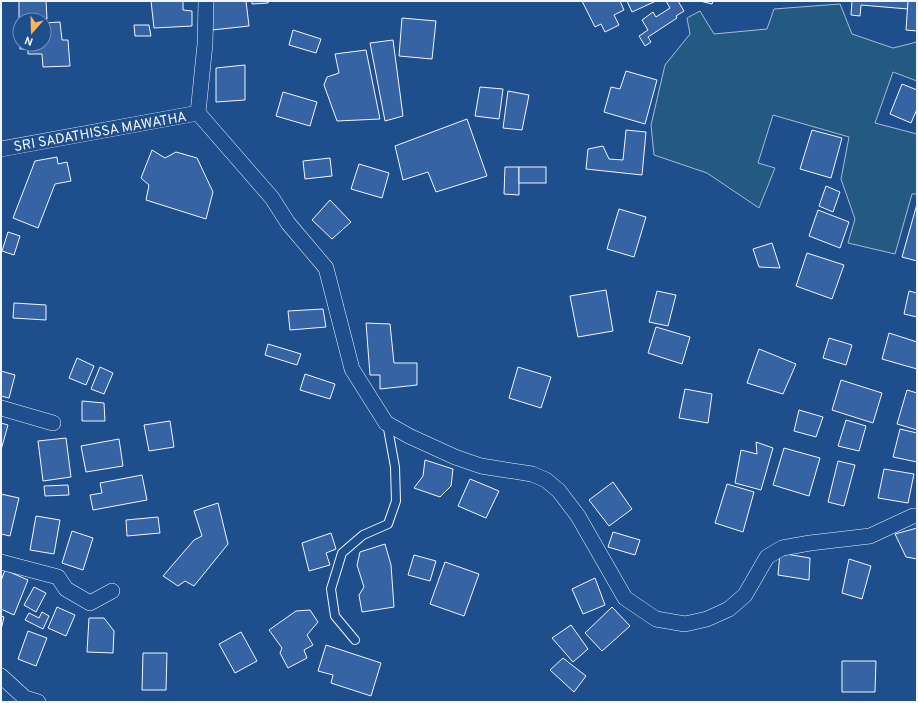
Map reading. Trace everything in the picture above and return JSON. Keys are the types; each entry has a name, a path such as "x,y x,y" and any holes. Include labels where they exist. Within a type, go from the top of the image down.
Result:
{"street":[{"path":"206,1 206,44 198,113 272,198 288,223 326,268 352,369 386,423 409,436 455,457 481,466 532,474 546,480 559,491 578,516 625,598 656,619 685,624 707,619 728,609 745,595 767,557 782,548 870,536 913,516 917,516"},
{"name":"SRI SADATHISSA MAWATHA","path":"1,149 198,113"},
{"path":"1,408 53,423"},
{"path":"1,562 58,577 66,589 90,602 112,590"},
{"path":"1,676 25,698 38,702"}],"lane":[{"path":"355,640 335,616 331,589 342,554 363,535 388,524 396,501 395,467 386,423"}],"shaded area":[{"path":"840,4 852,34 893,48 917,42 917,81 893,72 875,123 917,134 917,194 912,194 895,254 848,243 855,219 841,179 849,137 773,115 758,163 775,168 759,208 707,173 654,155 651,125 665,65 690,34 687,18 700,11 714,34 767,29 774,9"}],"building":[{"path":"19,1 46,1 47,12 19,12"},
{"path":"151,1 183,1 183,10 192,11 192,26 154,28"},
{"path":"209,1 246,1 249,26 212,30"},
{"path":"252,1 268,1 268,3 252,4"},
{"path":"582,1 620,1 624,10 614,15 619,25 605,32 601,24 595,27"},
{"path":"627,1 656,1 632,12"},
{"path":"666,1 678,1 684,11 676,16 677,18 648,37 651,42 645,46 639,36 648,30 642,20 653,12 656,17 670,8"},
{"path":"700,1 713,1 712,4"},
{"path":"852,1 908,1 908,9 861,5 860,16 851,15"},
{"path":"908,1 917,1 917,31 906,30"},
{"path":"402,18 436,21 432,59 399,56"},
{"path":"52,22 60,22 62,40 68,40 70,66 43,67 42,54 28,54 28,52 52,52"},
{"path":"134,25 149,25 151,36 135,36"},
{"path":"293,30 321,39 316,53 289,45"},
{"path":"393,40 403,116 385,121 370,43"},
{"path":"366,50 380,119 337,121 324,85 327,77 339,73 335,54"},
{"path":"245,65 245,100 216,102 216,68"},
{"path":"626,71 657,80 645,124 604,112 611,87 620,89"},
{"path":"902,84 917,90 917,109 911,123 890,114"},
{"path":"480,87 503,89 499,119 475,116"},
{"path":"508,91 529,95 522,130 503,128"},
{"path":"283,92 317,102 310,126 276,116"},
{"path":"467,119 487,176 436,192 428,172 403,180 395,146"},
{"path":"626,130 646,132 642,175 586,169 588,149 603,146 609,159 623,160"},
{"path":"812,130 842,138 831,178 800,169"},
{"path":"152,150 165,158 176,152 197,158 213,192 206,219 146,200 149,185 141,178"},
{"path":"57,157 58,164 67,162 71,181 55,184 38,228 13,218 35,161"},
{"path":"330,158 332,176 305,179 303,161"},
{"path":"359,164 389,173 382,198 351,189"},
{"path":"505,167 519,167 519,195 504,194"},
{"path":"519,167 546,167 546,183 519,183"},
{"path":"826,186 840,192 833,212 819,206"},
{"path":"330,200 351,222 332,239 312,220"},
{"path":"917,204 917,261 902,257"},
{"path":"619,209 646,217 634,257 607,249"},
{"path":"818,210 849,222 840,248 809,236"},
{"path":"8,232 20,236 14,255 2,251"},
{"path":"772,243 780,268 759,267 753,249"},
{"path":"807,253 844,265 832,299 796,286"},
{"path":"606,290 613,331 578,337 570,296"},
{"path":"657,291 676,295 668,326 649,322"},
{"path":"909,291 917,293 917,317 904,314"},
{"path":"14,303 46,305 46,320 13,318"},
{"path":"323,309 326,327 290,330 288,311"},
{"path":"366,323 390,324 394,363 417,363 417,385 380,389 380,375 370,375"},
{"path":"656,327 690,337 682,364 648,353"},
{"path":"889,333 917,342 917,369 882,359"},
{"path":"829,338 852,345 846,365 823,358"},
{"path":"268,344 301,354 297,365 265,355"},
{"path":"759,349 796,364 783,394 747,383"},
{"path":"77,358 94,366 86,385 69,378"},
{"path":"100,367 113,373 104,394 91,389"},
{"path":"518,367 551,377 541,408 509,398"},
{"path":"1,371 15,375 9,398 1,396"},
{"path":"305,374 335,384 330,399 300,390"},
{"path":"841,380 882,393 873,423 832,410"},
{"path":"685,389 712,394 708,423 679,418"},
{"path":"907,390 917,393 917,430 897,424"},
{"path":"82,401 104,403 105,421 82,421"},
{"path":"799,410 823,417 816,437 794,431"},
{"path":"846,420 866,426 859,451 838,446"},
{"path":"170,421 174,447 149,451 144,425"},
{"path":"1,423 8,425 1,450"},
{"path":"900,429 917,433 917,462 893,457"},
{"path":"66,438 71,477 43,481 38,441"},
{"path":"119,439 123,466 86,472 81,446"},
{"path":"756,442 773,448 761,490 735,483 741,450 757,454"},
{"path":"784,448 820,458 809,496 773,485"},
{"path":"425,460 453,469 451,486 440,497 414,488 423,476"},
{"path":"838,461 855,465 844,506 828,502"},
{"path":"884,469 914,474 908,503 878,498"},
{"path":"142,475 147,500 93,510 90,495 102,493 100,483"},
{"path":"470,479 499,491 486,518 458,506"},
{"path":"613,482 632,509 609,526 589,500"},
{"path":"727,484 754,492 743,532 715,523"},
{"path":"68,485 69,495 45,496 44,486"},
{"path":"1,494 19,498 10,536 1,534"},
{"path":"218,503 228,544 194,586 185,581 178,586 163,576 194,540 202,536 194,511"},
{"path":"36,516 60,520 54,554 30,550"},
{"path":"158,517 160,533 127,536 126,520"},
{"path":"917,528 917,559 906,557 895,534"},
{"path":"72,531 93,538 83,570 62,563"},
{"path":"613,532 640,540 635,555 608,547"},
{"path":"331,533 336,549 326,553 330,565 309,571 302,543"},
{"path":"385,544 391,565 394,607 362,612 359,595 364,587 357,565 360,552"},
{"path":"780,553 810,558 809,580 778,575"},
{"path":"414,555 436,561 430,581 408,575"},
{"path":"849,559 871,566 862,599 842,593"},
{"path":"445,562 479,574 464,616 430,604"},
{"path":"5,570 28,580 14,615 1,609 1,581"},
{"path":"595,578 605,605 583,614 572,589"},
{"path":"34,587 46,593 36,612 24,605"},
{"path":"57,607 75,615 66,636 48,628"},
{"path":"612,607 630,626 602,651 585,633"},
{"path":"310,610 318,622 307,635 313,645 304,650 307,658 288,668 280,653 282,648 269,630 296,611"},
{"path":"42,612 49,616 43,629 25,620 29,613 39,618"},
{"path":"1,616 4,617 1,630"},
{"path":"89,618 104,618 114,631 113,653 87,652"},
{"path":"571,625 588,649 573,662 552,638"},
{"path":"28,631 47,638 36,666 18,659"},
{"path":"241,632 257,661 235,673 219,644"},
{"path":"326,645 381,663 371,696 331,683 333,675 318,671"},
{"path":"143,653 167,653 166,690 142,690"},
{"path":"563,658 586,676 574,692 550,670"},
{"path":"842,661 876,661 875,692 842,692"}]}
